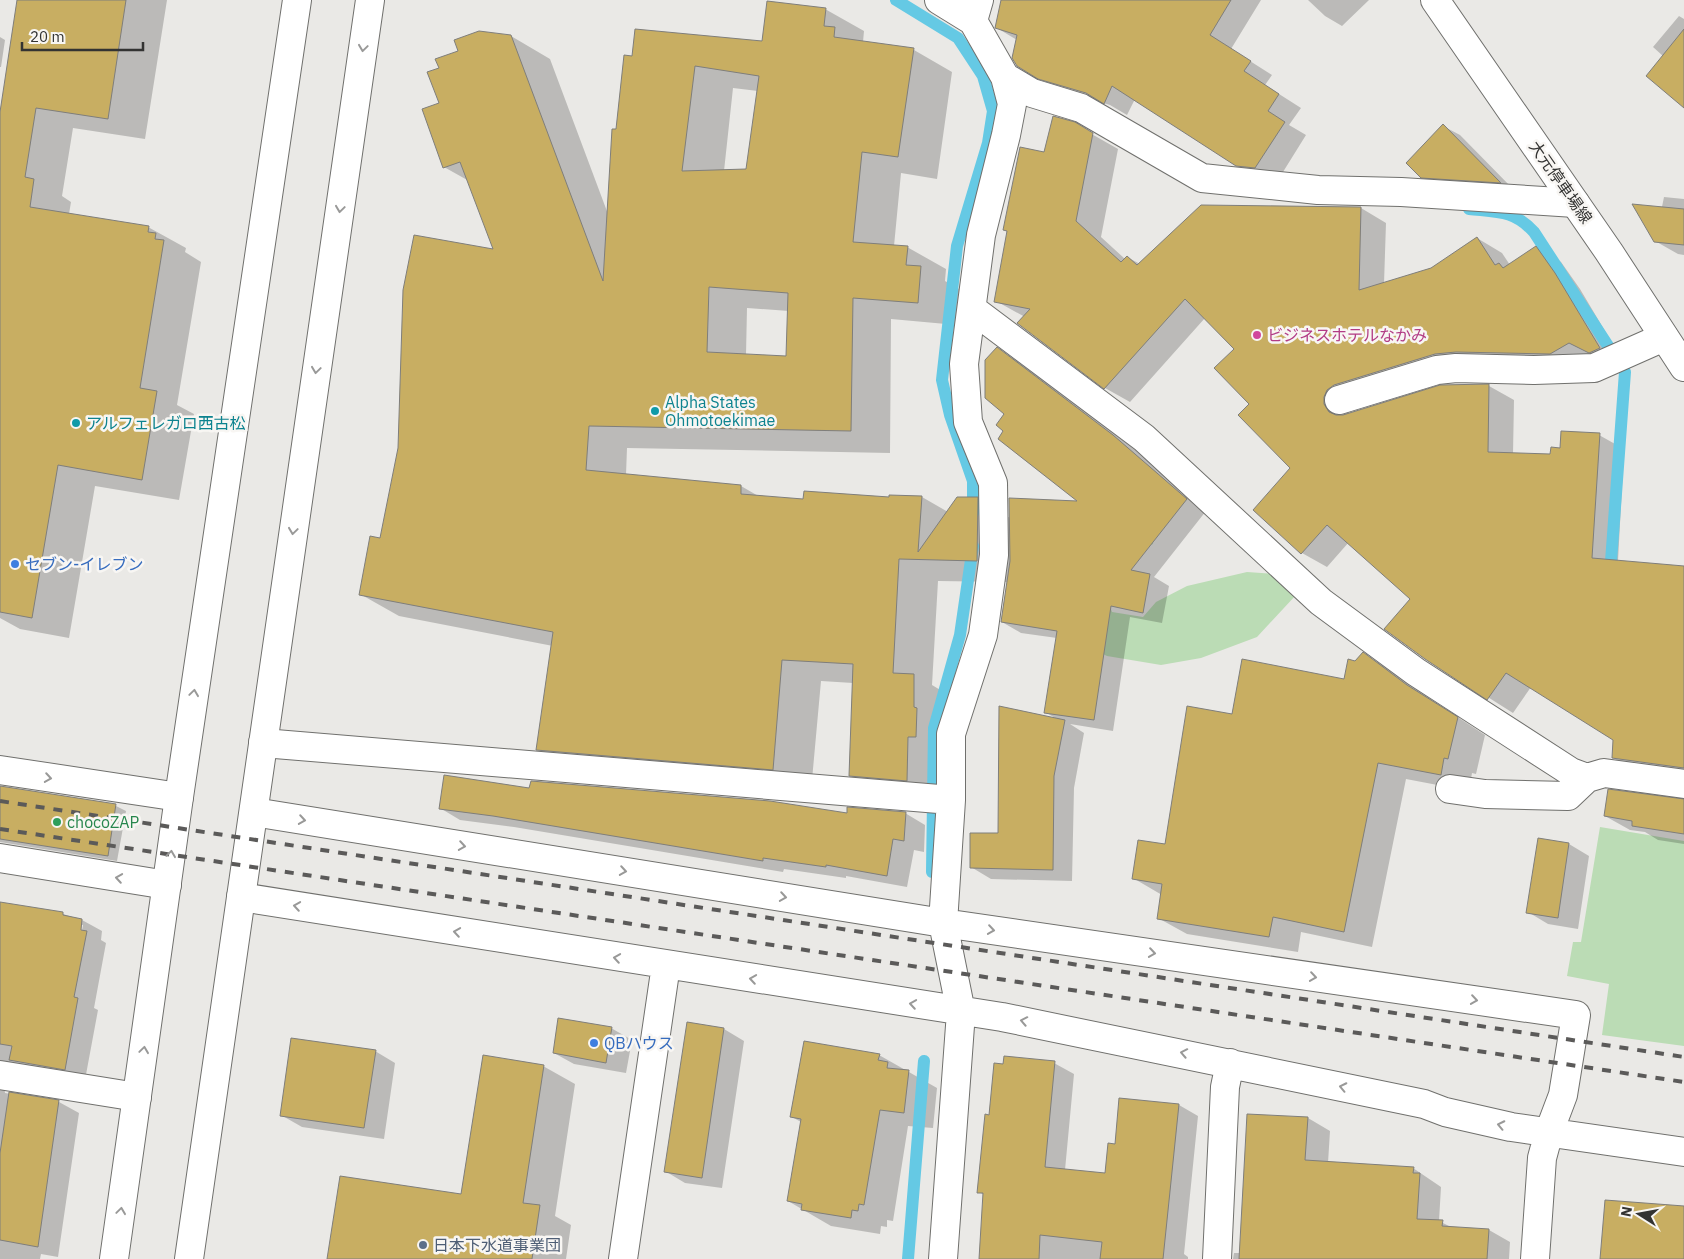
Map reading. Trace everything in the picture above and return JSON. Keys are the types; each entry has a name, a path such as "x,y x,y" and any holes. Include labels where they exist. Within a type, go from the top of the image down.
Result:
{"street":[{"path":"114,1259 179,798 298,0"},
{"path":"189,1259 370,0"},
{"path":"939,0 976,10 1005,77 1012,104 981,235 964,364 968,422 993,483 994,554 984,635 951,734 937,799 943,923 962,1012 943,1259"},
{"name":"大元停車場線","path":"1435,0 1575,203 1684,367"},
{"path":"1005,77 1032,93 1080,108 1202,178 1318,190 1401,192 1575,203"},
{"path":"972,309 1144,438 1322,602 1416,672 1571,772 1587,778"},
{"path":"1339,400 1437,370 1456,368 1534,370 1594,368 1664,337"},
{"path":"262,743 937,799"},
{"path":"0,770 179,798"},
{"path":"1450,788 1485,794 1568,796 1587,778 1604,773 1684,784"},
{"path":"254,812 943,923 1576,1016 1563,1095 1549,1132 1542,1158 1535,1259"},
{"path":"0,858 167,885"},
{"path":"241,897 1002,1017 1424,1104 1445,1112 1512,1127 1684,1152"},
{"path":"623,1259 666,965"},
{"path":"1217,1259 1225,1087 1230,1063"},
{"path":"0,1075 137,1097"}],"green space":[{"path":"1107,499 1153,530 1153,544 1111,559 1079,559 1074,585 1107,598 1112,612 1143,617 1156,602 1187,586 1247,572 1275,574 1296,595 1257,637 1201,658 1161,665 1107,656 1073,639 1078,612 1060,608 1081,518"},
{"path":"1600,827 1684,841 1684,1046 1602,1035 1609,984 1567,976 1573,942 1581,942"}],"building":[{"path":"17,0 126,0 108,119 36,108 25,177 34,179 30,207 149,226 148,232 156,233 155,239 164,240 140,388 157,391 142,480 58,465 32,618 0,612 0,112"},
{"path":"1001,0 1231,0 1210,35 1251,61 1244,71 1279,94 1268,111 1285,122 1255,168 1236,166 1112,86 1104,104 1086,93 1038,79 1017,66 1012,58 1017,35 995,28"},
{"path":"767,1 826,8 824,26 835,27 834,37 914,48 898,157 862,152 853,242 908,246 906,265 921,266 918,303 853,298 851,431 589,426 586,470 741,485 741,494 803,499 804,491 889,497 889,495 922,496 918,552 957,497 978,497 977,561 899,559 893,673 914,674 914,707 917,708 916,737 908,737 907,781 849,776 853,664 782,660 773,770 536,750 553,632 359,595 370,536 380,538 398,448 403,290 414,235 493,249 460,162 443,168 422,109 439,103 427,72 439,68 435,59 458,51 454,40 479,31 511,35 603,281 612,129 616,129 624,55 632,56 635,29 762,41","holes":["695,66 759,76 746,169 682,171","709,287 788,293 786,356 707,352"]},
{"path":"1684,29 1684,108 1646,76"},
{"path":"1053,116 1075,122 1093,133 1076,221 1121,262 1127,256 1137,265 1201,205 1361,207 1359,290 1431,268 1477,237 1495,265 1499,263 1503,268 1536,246 1555,273 1600,348 1589,353 1569,343 1550,354 1456,352 1435,354 1334,385 1327,390 1324,404 1329,412 1343,415 1440,385 1489,384 1488,452 1550,454 1551,447 1560,448 1561,431 1600,433 1592,558 1684,566 1684,768 1612,758 1613,740 1506,673 1487,700 1384,629 1410,599 1327,525 1301,554 1253,510 1290,468 1238,415 1249,404 1214,368 1234,349 1185,299 1104,389 1017,323 1030,309 994,302 1007,231 1003,230 1020,147 1044,152"},
{"path":"1443,124 1501,183 1421,178 1406,163"},
{"path":"1632,204 1684,209 1684,245 1654,242"},
{"path":"997,347 1113,435 1187,499 1131,570 1150,574 1143,613 1111,606 1094,720 1044,713 1057,631 1001,622 1010,561 1009,498 1077,501 998,439 1003,431 996,425 1004,414 985,398 985,360"},
{"path":"1363,652 1407,685 1458,717 1448,759 1444,758 1441,775 1378,763 1344,932 1273,917 1269,937 1157,919 1162,884 1132,879 1138,840 1165,844 1187,706 1232,714 1242,659 1344,679 1348,659 1355,661"},
{"path":"999,706 1065,720 1054,776 1053,870 970,868 970,833 998,833"},
{"path":"444,775 529,788 531,781 770,801 847,813 847,807 906,812 904,841 893,839 887,876 826,865 826,867 763,858 763,861 493,816 439,809"},
{"name":"chocoZAP","path":"0,786 116,804 108,856 0,839"},
{"path":"1608,789 1684,799 1684,834 1632,826 1632,821 1604,816"},
{"path":"1538,838 1569,843 1558,918 1526,913"},
{"path":"0,902 63,912 63,915 82,919 81,930 87,931 74,997 78,998 65,1070 9,1060 12,1046 0,1044"},
{"path":"558,1018 612,1027 606,1063 553,1053"},
{"path":"687,1022 724,1028 702,1178 664,1172"},
{"path":"291,1038 376,1050 364,1128 280,1116"},
{"path":"804,1041 880,1054 878,1060 888,1062 887,1068 909,1070 904,1113 880,1110 864,1205 859,1204 858,1211 852,1210 851,1218 801,1210 802,1204 787,1201 801,1119 790,1117"},
{"path":"483,1055 544,1065 523,1203 540,1205 532,1259 327,1259 340,1176 461,1194"},
{"path":"1004,1056 1055,1061 1045,1167 1105,1173 1108,1143 1115,1144 1119,1098 1179,1104 1163,1259 1100,1259 1102,1242 1040,1235 1039,1259 979,1259 983,1193 977,1193 985,1114 989,1115 994,1063 1003,1064"},
{"path":"9,1092 59,1100 38,1247 0,1240 0,1153"},
{"path":"1247,1114 1308,1117 1305,1160 1414,1167 1413,1173 1420,1173 1417,1219 1443,1220 1442,1226 1489,1229 1487,1259 1239,1259"},
{"path":"1605,1200 1684,1206 1684,1259 1600,1259"}],"waterway":[{"path":"896,0 958,38 983,76 993,111 988,143 957,246 942,380 950,415 973,481 973,513"},
{"path":"1469,209 1505,213 1527,225 1534,232 1625,372 1610,575"},
{"path":"932,872 934,728 960,635 973,546"},
{"path":"908,1259 924,1061"}],"railway":[{"path":"0,801 1684,1057"},
{"path":"0,829 1684,1082"}],"place":[{"name":"ビジネスホテルなかみ","path":"1257,335"},
{"name":"Alpha States Ohmotoekimae","path":"655,411"},
{"name":"アルフェレガロ西古松","path":"76,423"},
{"name":"セブン-イレブン","path":"15,564"},
{"name":"chocoZAP","path":"57,822"},
{"name":"QBハウス","path":"594,1043"},
{"name":"日本下水道事業団","path":"423,1245"}]}
